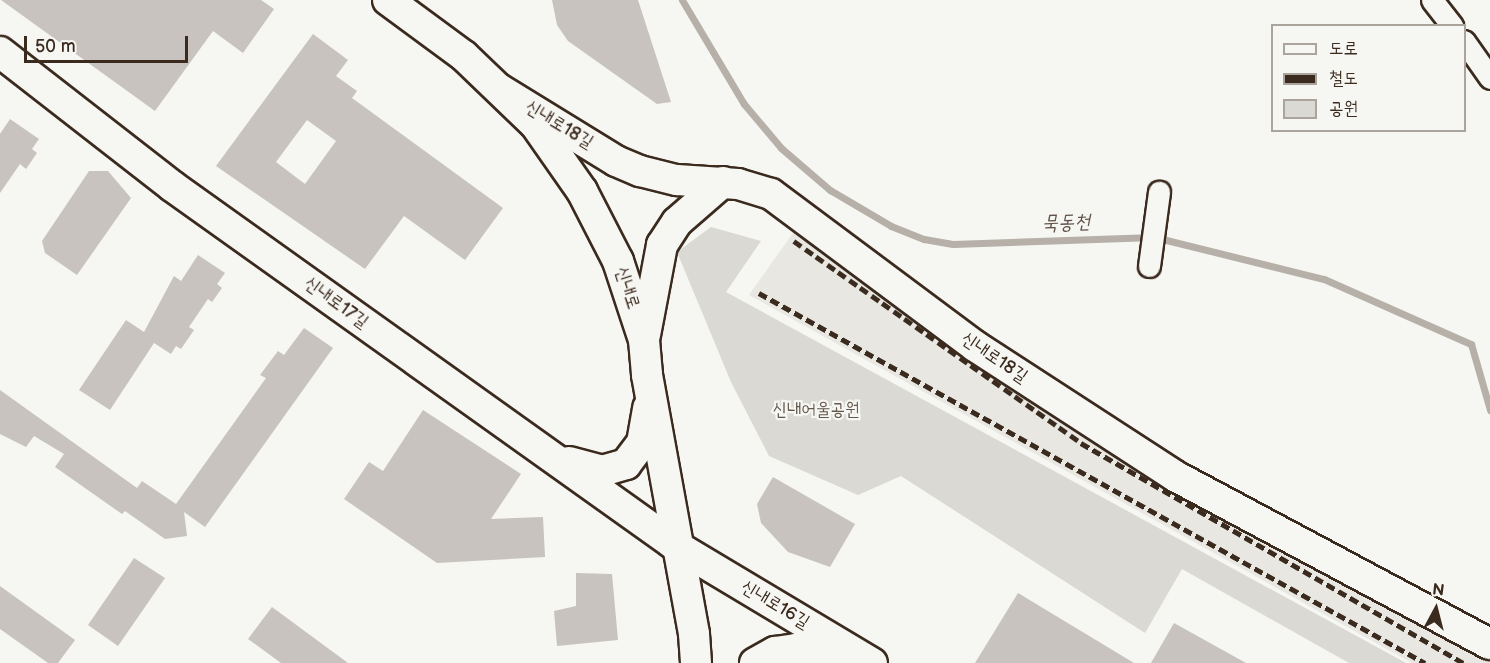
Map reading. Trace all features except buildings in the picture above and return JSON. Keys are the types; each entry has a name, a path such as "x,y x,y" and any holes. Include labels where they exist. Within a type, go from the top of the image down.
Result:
{"street":[{"name":"신내로","path":"388,0 464,56 535,124 582,191 618,261 644,340 650,390 696,663"},
{"path":"1432,0 1450,24"},
{"path":"1466,44 1490,78"},
{"name":"신내로17길","path":"0,52 172,186 678,547"},
{"name":"신내로18길","path":"499,89 640,171 678,180 723,182 761,189 783,201 975,346 1175,476 1432,617 1490,644"},
{"path":"644,340 662,245 677,222 723,182"},
{"path":"1149,266 1159,192"},
{"path":"541,450 592,469 620,468 631,460 642,443 650,390"},
{"name":"신내로16길","path":"678,547 872,663"},
{"path":"754,663 775,652 796,649 852,663"}],"shaded area":[{"path":"795,230 1490,653 1490,663 1412,663 749,295"}],"green space":[{"name":"신내어울공원","path":"711,227 761,241 726,292 1406,663 1349,663 1182,569 1145,633 901,476 858,495 769,456 731,382 677,252"}],"waterway":[{"name":"묵동천","path":"682,0 744,104 781,148 830,190 891,226 924,239 953,244 1154,237 1324,279 1471,344 1490,410"}],"railway":[{"path":"794,241 1081,443 1463,663"},
{"path":"759,293 1425,663"}]}
